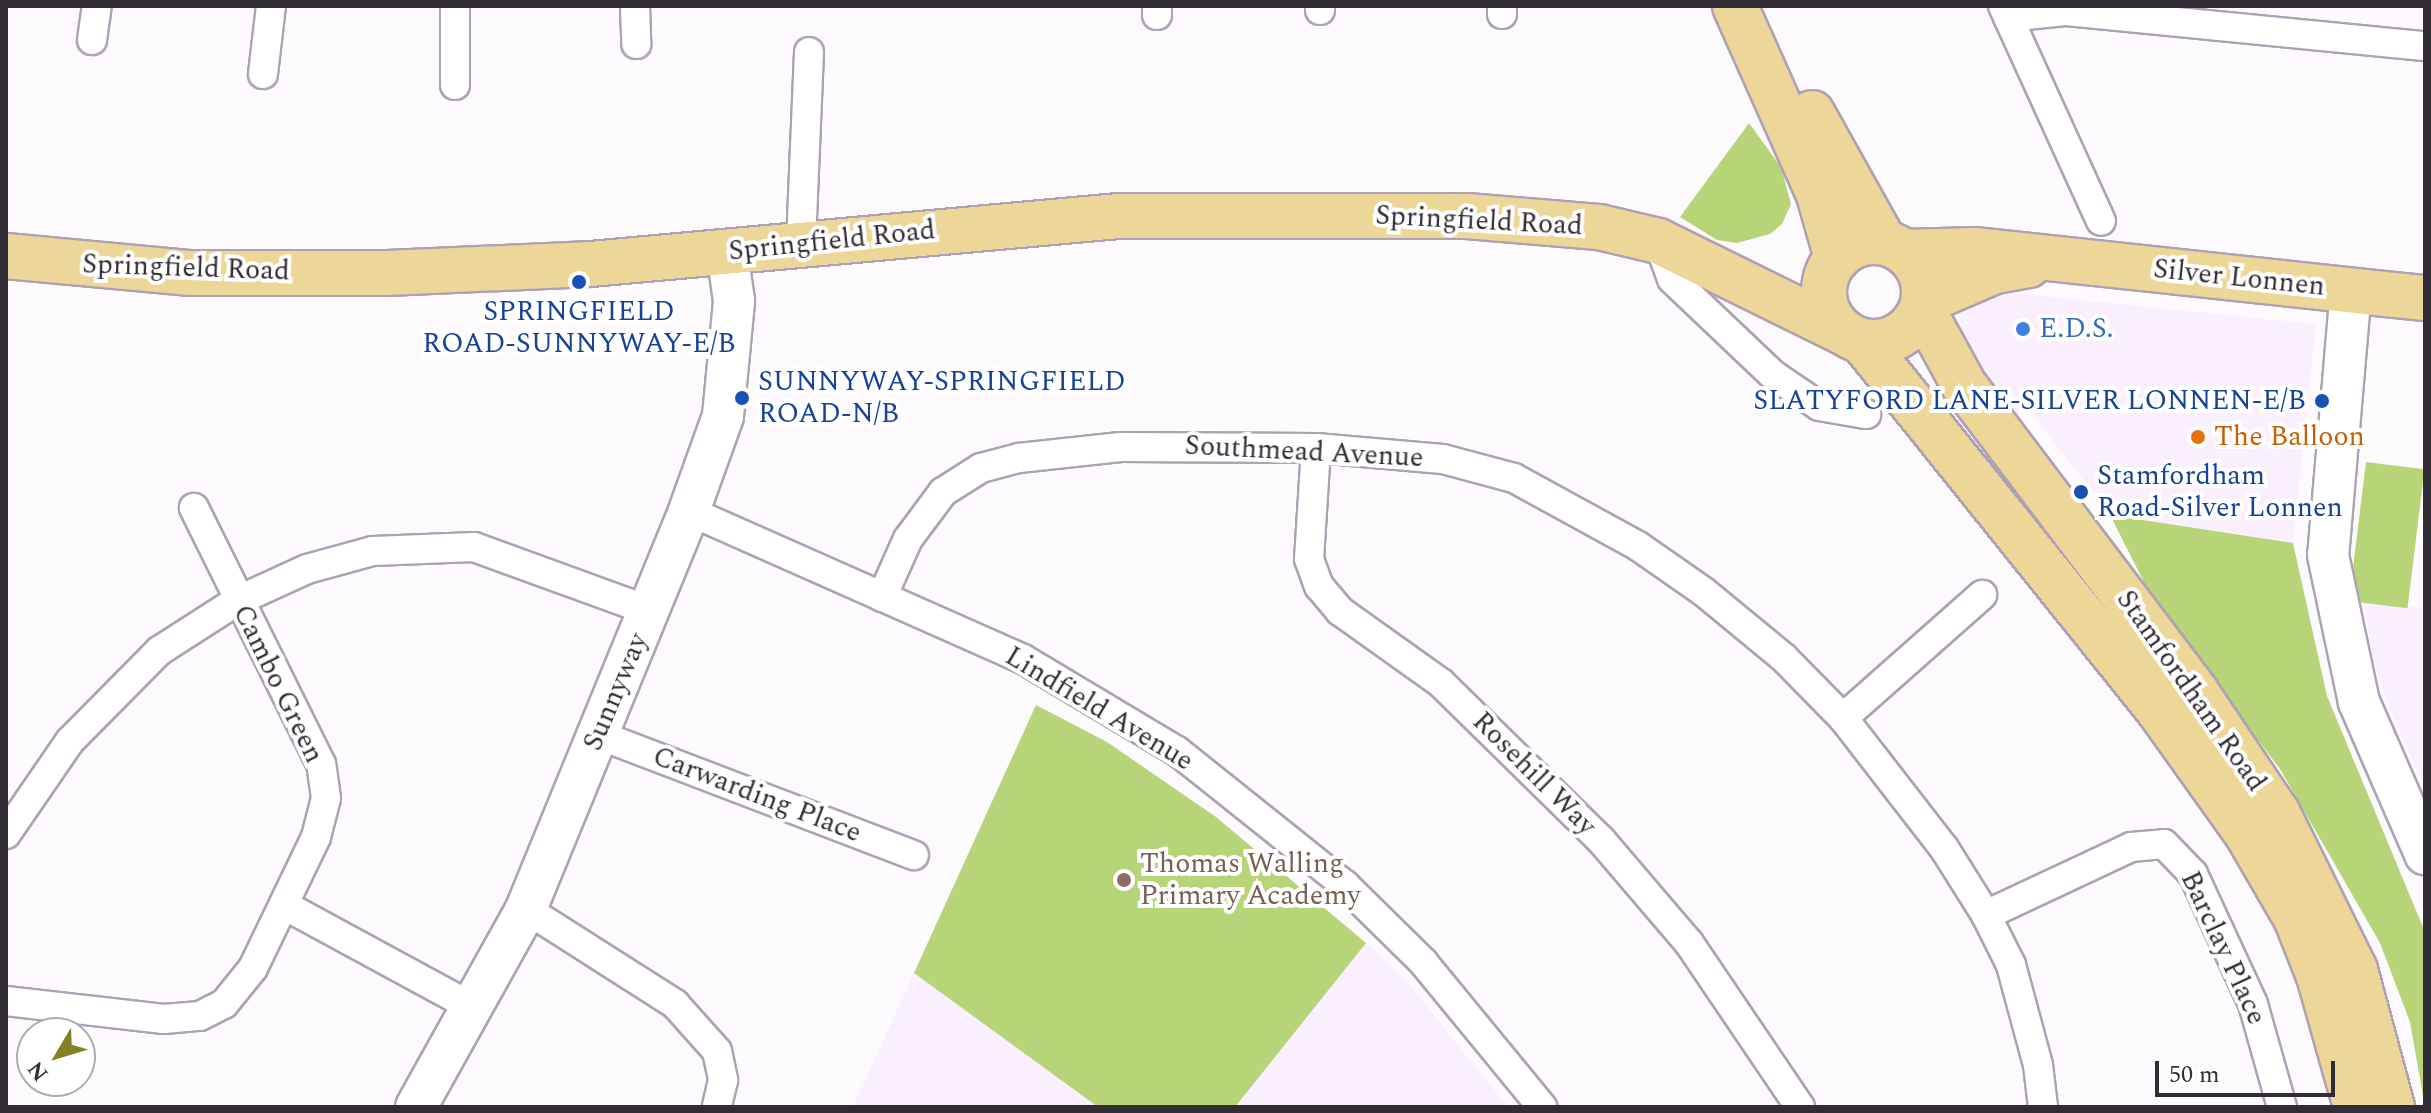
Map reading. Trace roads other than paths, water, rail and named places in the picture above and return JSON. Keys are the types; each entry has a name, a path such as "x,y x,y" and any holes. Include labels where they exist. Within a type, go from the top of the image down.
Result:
{"main road":[{"path":"1735,6 1819,195 1833,262 1824,302 1852,336 1884,342 1905,333 1924,306 1920,275 1894,247 1813,114 1762,6"},
{"name":"Springfield Road","path":"6,256 188,273 387,273 591,264 1118,216 1467,216 1599,227 1658,241 1852,336"},
{"path":"1728,274 1833,262 1858,243 1894,247"},
{"name":"Silver Lonnen","path":"1894,247 1974,250 2425,298"},
{"name":"Silver Lonnen","path":"1924,306 1995,271 2054,260"},
{"name":"Stamfordham Road","path":"1924,306 1964,385 2196,692 2278,814 2355,970 2392,1107"},
{"name":"Stamfordham Road","path":"1852,336 2160,712 2246,832 2296,918 2319,976 2356,1107"}],"street":[{"path":"92,40 97,6"},
{"path":"263,74 271,6"},
{"path":"455,6 455,85"},
{"path":"635,6 636,44"},
{"path":"2101,221 2005,12 2065,11 2425,46"},
{"path":"801,243 809,52"},
{"path":"1658,241 1672,279 1772,374 1819,406 1866,414"},
{"name":"Sunnyway","path":"416,1107 474,1008 526,909 689,511 723,416 734,301 727,251"},
{"path":"2351,289 2328,555 2359,702 2425,854"},
{"name":"Southmead Avenue","path":"882,597 908,539 943,492 981,468 1120,447 1316,448 1443,459 1514,478 1571,506 1704,592 1784,658 1843,718 1944,848 1986,915 2011,965 2038,1065 2043,1107"},
{"name":"Rosehill Way","path":"1316,448 1309,559 1319,586 1340,611 1441,683 1601,840 1689,943 1800,1107"},
{"name":"Cambo Green","path":"6,1001 164,1019 200,1016 224,1004 253,968 319,824 326,798 321,764 237,601 194,508"},
{"name":"Lindfield Avenue","path":"689,511 1023,659 1177,751 1365,905 1433,973 1542,1107"},
{"path":"6,834 48,770 102,703 159,651 237,601 344,558 419,546 474,547 650,611"},
{"path":"1843,718 1982,595"},
{"name":"Carwarding Place","path":"599,735 914,855"},
{"name":"Barclay Place","path":"1986,915 2131,847 2164,844 2193,874 2253,1004 2282,1107"},
{"path":"284,905 474,1008"},
{"path":"526,909 675,1004 717,1051 723,1080 717,1107"}],"place":[{"name":"SPRINGFIELD ROAD-SUNNYWAY-E/B","path":"579,282"},
{"name":"E.D.S.","path":"2023,329"},
{"name":"SUNNYWAY-SPRINGFIELD ROAD-N/B","path":"742,398"},
{"name":"SLATYFORD LANE-SILVER LONNEN-E/B","path":"2322,401"},
{"name":"The Balloon","path":"2198,437"},
{"name":"Stamfordham Road-Silver Lonnen","path":"2081,492"},
{"name":"Thomas Walling Primary Academy","path":"1124,880"}]}
